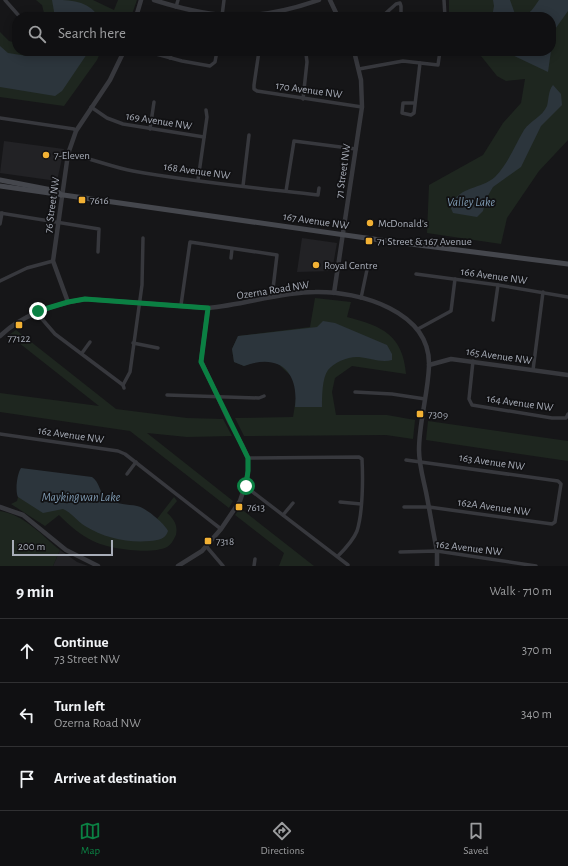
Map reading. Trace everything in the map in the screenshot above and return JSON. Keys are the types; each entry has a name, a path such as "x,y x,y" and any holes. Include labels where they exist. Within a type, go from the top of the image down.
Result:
{"main road":[{"name":"167 Avenue NW","path":"0,180 56,191 62,195"},
{"name":"167 Avenue NW","path":"0,186 342,235 568,264"}],"street":[{"path":"5,0 16,12"},
{"path":"137,12 141,0"},
{"path":"154,0 176,7 202,12"},
{"path":"176,7 178,0"},
{"path":"222,12 224,0"},
{"path":"276,12 319,0"},
{"path":"330,0 336,12"},
{"path":"444,0 445,12"},
{"path":"386,12 396,4 400,3 401,12"},
{"name":"76 Street NW","path":"68,302 53,261 68,154 76,131 110,80 122,56"},
{"path":"163,56 208,66 214,64 216,56"},
{"name":"170 Avenue NW","path":"258,56 254,89 262,93 362,107"},
{"path":"303,98 307,62 306,56"},
{"name":"71 Street NW","path":"334,293 362,107 362,89 355,56"},
{"path":"359,69 390,62 420,63 438,66 439,56"},
{"path":"414,103 403,103 402,113 412,114 414,103 420,63"},
{"path":"150,129 154,102"},
{"name":"169 Avenue NW","path":"91,107 116,122 204,137"},
{"path":"198,180 207,117 206,110"},
{"path":"0,118 74,129 76,131"},
{"path":"242,186 249,135"},
{"path":"286,191 294,141 356,149"},
{"name":"168 Avenue NW","path":"68,154 89,158 111,167 242,186 318,195 319,188"},
{"path":"0,224 1,213 99,229 98,252"},
{"path":"38,311 42,319 55,334 82,353 123,387 130,372 140,302 143,238"},
{"path":"181,305 190,242 277,254 272,297"},
{"path":"231,258 232,249"},
{"path":"0,281 27,268 53,261"},
{"path":"361,298 368,265"},
{"name":"166 Avenue NW","path":"416,274 498,285 568,297"},
{"path":"418,329 451,310 455,279"},
{"path":"493,320 498,285"},
{"path":"533,370 543,292"},
{"name":"Ozerna Road NW","path":"0,336 20,321 38,311 68,302 85,299 208,308 297,293 334,293 377,302 406,319 418,329 428,353 429,365 420,435 419,461 437,551 437,566"},
{"path":"178,566 191,560 221,529 240,501 246,486 248,471 248,458 201,362 208,308"},
{"path":"82,353 90,342"},
{"path":"133,343 158,348"},
{"name":"165 Avenue NW","path":"429,365 451,359 568,375"},
{"name":"164 Avenue NW","path":"474,361 469,399 472,405 552,418 567,416"},
{"path":"355,392 392,394 425,399"},
{"path":"167,395 217,397 264,396"},
{"name":"162 Avenue NW","path":"0,434 118,451 136,462 221,529"},
{"path":"248,458 362,458 363,485 357,530 350,543 338,556"},
{"path":"406,460 419,461"},
{"name":"163 Avenue NW","path":"419,461 558,481 561,484 556,522"},
{"path":"127,474 136,462"},
{"path":"246,486 348,565"},
{"path":"340,502 361,504"},
{"path":"283,515 292,503"},
{"path":"0,507 23,515 66,550 98,566"},
{"path":"404,507 428,507"},
{"name":"162A Avenue NW","path":"428,507 552,524 556,522"},
{"path":"206,546 223,566"},
{"name":"162 Avenue NW","path":"400,552 437,551 536,566"},
{"path":"254,566 255,559"}],"shaded area":[{"path":"36,0 93,0 114,10 118,0 137,0 133,12 44,12 42,5"},
{"path":"449,0 568,0 568,140 539,171 507,218 501,244 427,233 429,185 483,155 503,123 521,103 525,79 506,81 497,76 481,56 556,56 556,12 449,12"},
{"path":"0,32 9,41 12,42 12,56 99,56 64,106 0,97"},
{"path":"4,141 64,149 57,181 0,173"},
{"path":"302,238 337,243 332,271 297,272"},
{"path":"315,298 351,302 347,317 371,324 388,334 395,341 404,361 406,374 352,366 335,378 332,392 336,415 387,415 415,420 413,439 386,435 244,436 235,418 293,417 297,392 292,377 276,362 258,361 244,366 234,362 232,349 238,336 310,327"},
{"path":"16,330 116,409 187,418 223,419 232,436 187,437 147,433 233,501 229,508 130,431 0,412 0,393 99,406 9,335"},
{"path":"428,421 568,441 568,461 426,440"},
{"path":"18,497 43,506 61,505 156,534 157,519 174,497 177,501 167,513 175,522 176,535 167,547 160,549 141,551 119,549 100,544 84,536 59,515 45,526 11,504 17,501"},
{"path":"240,508 314,566 279,566 284,553 235,515"},
{"path":"0,511 9,513 25,521 60,550 53,566 0,566"},
{"path":"60,550 77,562 88,566 53,566"}],"water":[{"path":"52,0 78,2 84,4 95,12 54,12"},
{"path":"493,0 510,0 514,12 493,12"},
{"path":"539,0 568,0 568,11 556,28 556,12 530,12"},
{"path":"0,46 8,53 12,54 12,56 86,56 62,91 55,96 0,87"},
{"path":"514,56 550,56 548,72"},
{"name":"Valley Lake","path":"553,85 561,94 562,105 541,126 521,167 493,187 486,199 483,211 477,217 453,213 450,206 454,199 465,191 489,181 500,172 524,130 545,110 550,90"},
{"path":"323,321 335,323 387,345 392,354 392,360 380,361 355,357 334,364 326,373 323,388 322,407 295,407 294,384 290,375 284,368 277,364 267,362 244,366 234,362 232,349 238,336 317,327"},
{"name":"Maykingwan Lake","path":"21,468 92,477 97,482 105,497 115,502 145,509 163,524 168,531 167,534 163,538 156,540 133,541 116,539 92,530 63,509 43,513 18,497 17,482 18,474"}],"place":[{"name":"7-Eleven","path":"46,155"},
{"name":"7616","path":"82,200"},
{"name":"McDonald's","path":"370,223"},
{"name":"71 Street & 167 Avenue","path":"369,241"},
{"name":"Royal Centre","path":"316,265"},
{"name":"77122","path":"19,325"},
{"name":"7309","path":"420,414"},
{"name":"7613","path":"239,507"},
{"name":"7318","path":"208,541"}],"route":[{"path":"38,311 68,302 85,299 208,308 201,362 248,458 246,486"}]}
